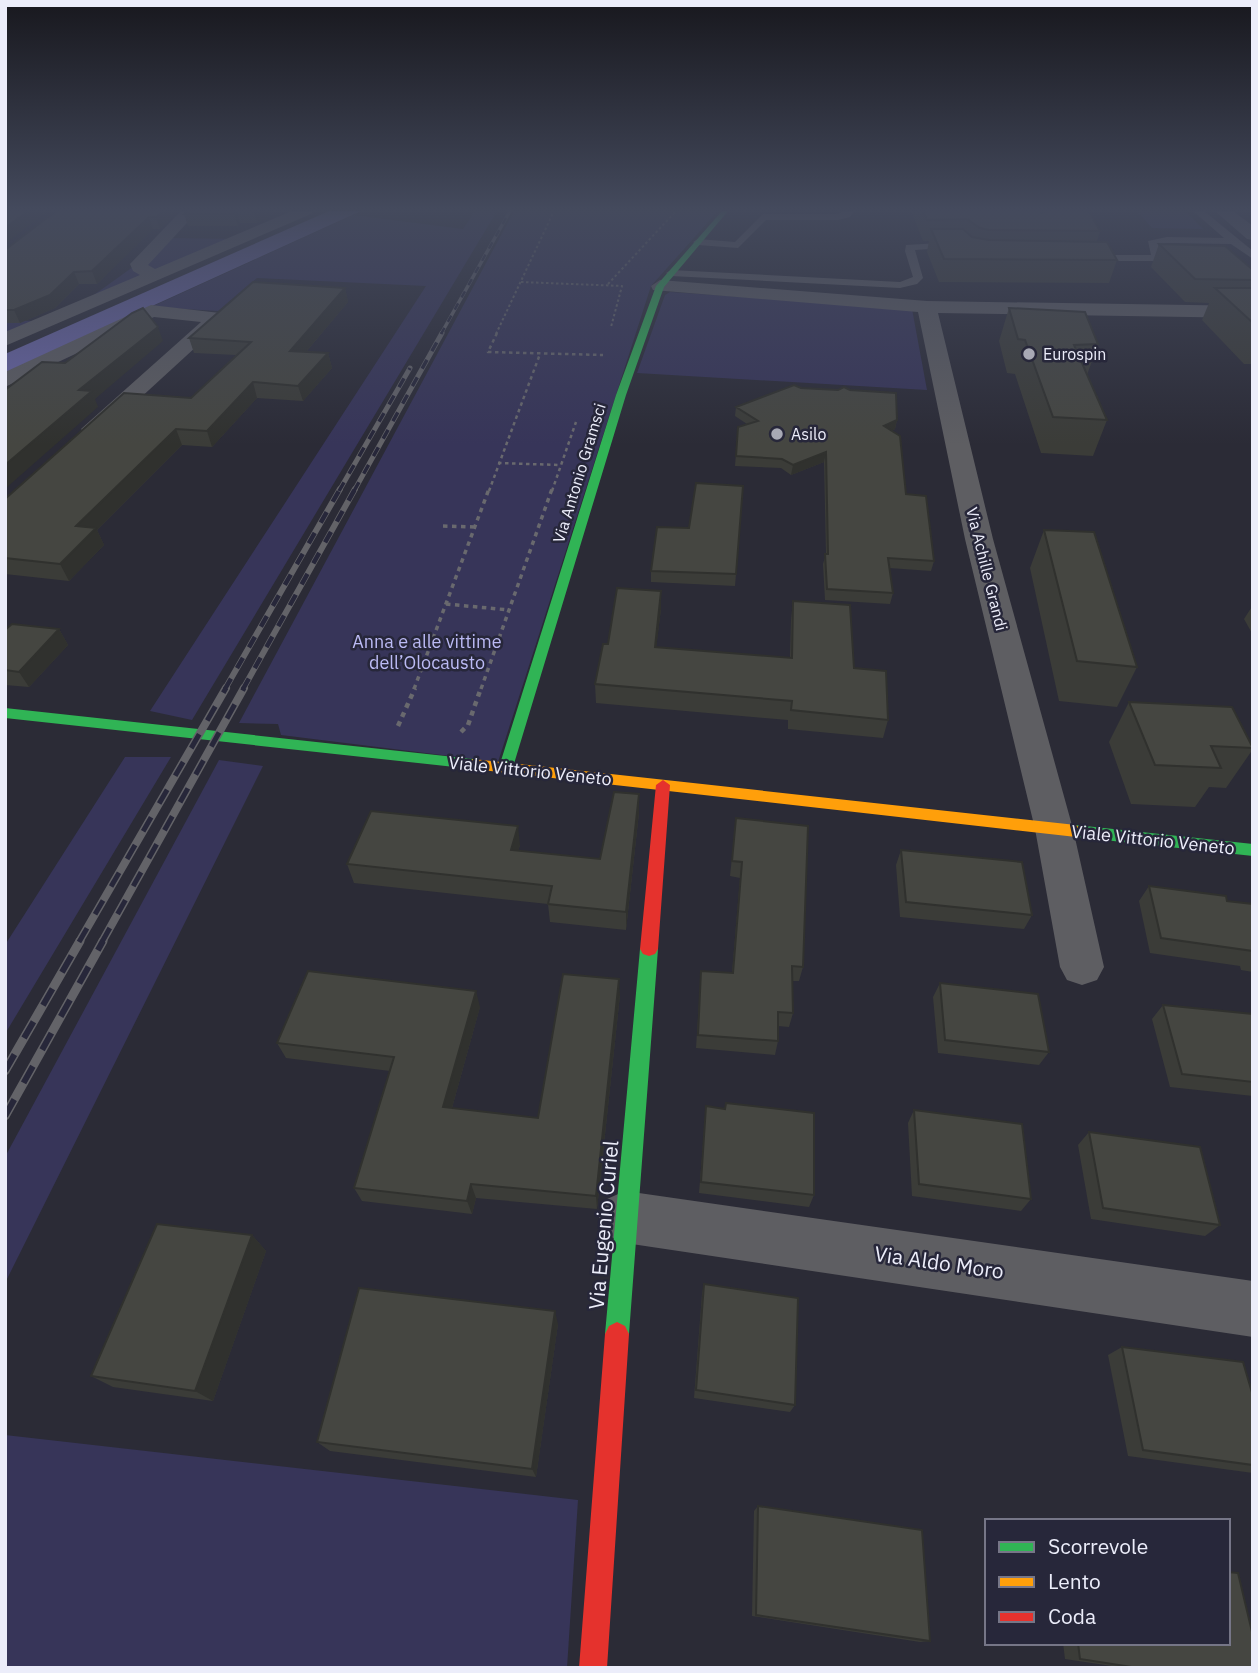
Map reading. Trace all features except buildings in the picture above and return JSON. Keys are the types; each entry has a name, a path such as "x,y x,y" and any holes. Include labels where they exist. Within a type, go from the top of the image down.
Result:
{"street":[{"path":"5,340 124,289"},
{"name":"Via Antonio Gramsci","path":"506,767 621,395 662,289"},
{"path":"754,289 927,307 1253,312"},
{"name":"Via Achille Grandi","path":"927,307 979,539 1054,829"},
{"path":"5,380 151,311 207,315 214,319 75,445"},
{"name":"Viale Vittorio Veneto","path":"5,713 1253,850"},
{"name":"Via Eugenio Curiel","path":"593,1668 625,1217 663,785"},
{"name":"Viale Vittorio Veneto","path":"1054,829 1082,967"},
{"name":"Via Aldo Moro","path":"625,1217 1253,1309"}],"path":[{"path":"518,289 488,352 603,357 606,345"},
{"path":"609,333 621,289"},
{"path":"395,733 407,709 540,354"},
{"path":"457,736 468,725 579,417"},
{"path":"498,463 560,465"},
{"path":"443,526 474,527"},
{"path":"446,604 509,610"}],"green space":[{"path":"102,289 128,289 5,342 5,320 33,321 91,297"},
{"path":"190,289 244,289 218,311 151,307"},
{"path":"424,289 450,289 192,720 150,711"},
{"name":"Anna e alle vittime dell’Olocausto","path":"472,289 650,289 498,762 281,735 278,724 239,723"},
{"path":"670,292 912,309 927,390 637,373 665,295"},
{"path":"125,757 171,757 5,1034 5,945"},
{"path":"219,760 263,766 5,1283 5,1157"},
{"path":"5,1435 578,1500 567,1668 5,1668"}],"shaded area":[{"path":"152,289 189,289 5,373 5,354"}],"railway":[{"path":"441,334 466,289"},
{"path":"354,491 442,333"},
{"path":"339,491 410,368"},
{"path":"225,689 340,489"},
{"path":"243,689 355,489"},
{"path":"79,942 226,688"},
{"path":"102,942 244,688"},
{"path":"5,1071 80,941"},
{"path":"5,1116 103,941"}],"traffic: fast":[{"path":"506,767 621,395 659,289"},
{"path":"5,713 473,764"},
{"path":"1076,831 1253,850"},
{"path":"617,1334 649,949"}],"traffic: slow":[{"path":"473,764 1076,831"}],"traffic: jam":[{"path":"649,949 663,785"},
{"path":"593,1668 617,1334"}],"place":[{"name":"Eurospin","path":"1029,354"},
{"name":"Asilo","path":"777,434"}]}
